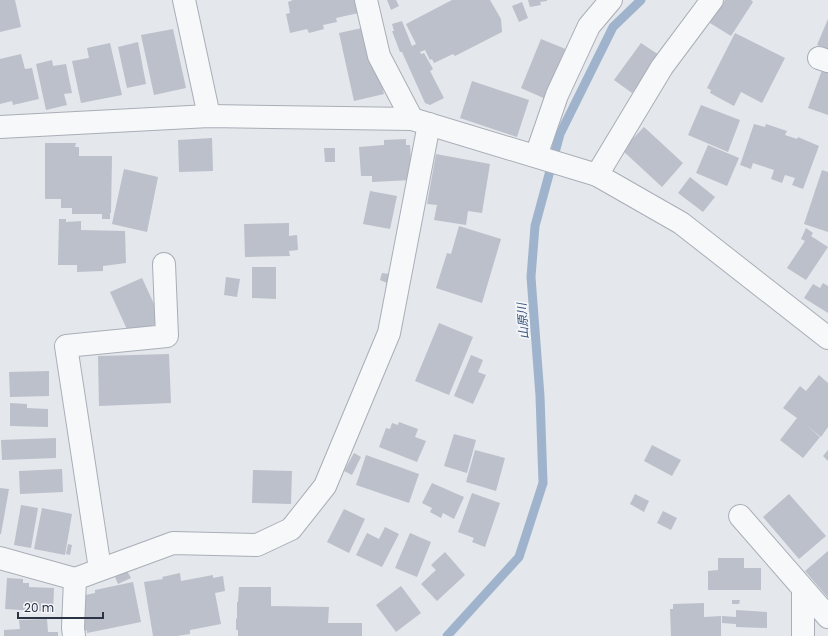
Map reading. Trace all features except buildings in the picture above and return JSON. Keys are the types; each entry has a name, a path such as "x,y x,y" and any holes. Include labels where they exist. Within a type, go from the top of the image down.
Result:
{"street":[{"path":"184,0 209,116"},
{"path":"0,558 75,578 173,543 257,545 291,529 325,486 389,333 421,121 379,56 366,0"},
{"path":"536,156 557,95 589,26 611,0"},
{"path":"597,175 662,67 712,0"},
{"path":"0,127 209,116 421,121 597,175 681,223 828,338"},
{"path":"100,568 66,346 167,336 164,264"},
{"path":"740,516 828,617"},
{"path":"74,636 75,578"},
{"path":"803,589 803,636"}],"waterway":[{"name":"山原川","path":"447,636 519,557 543,483 540,396 531,277 535,226 560,134 613,27 641,0"}]}
